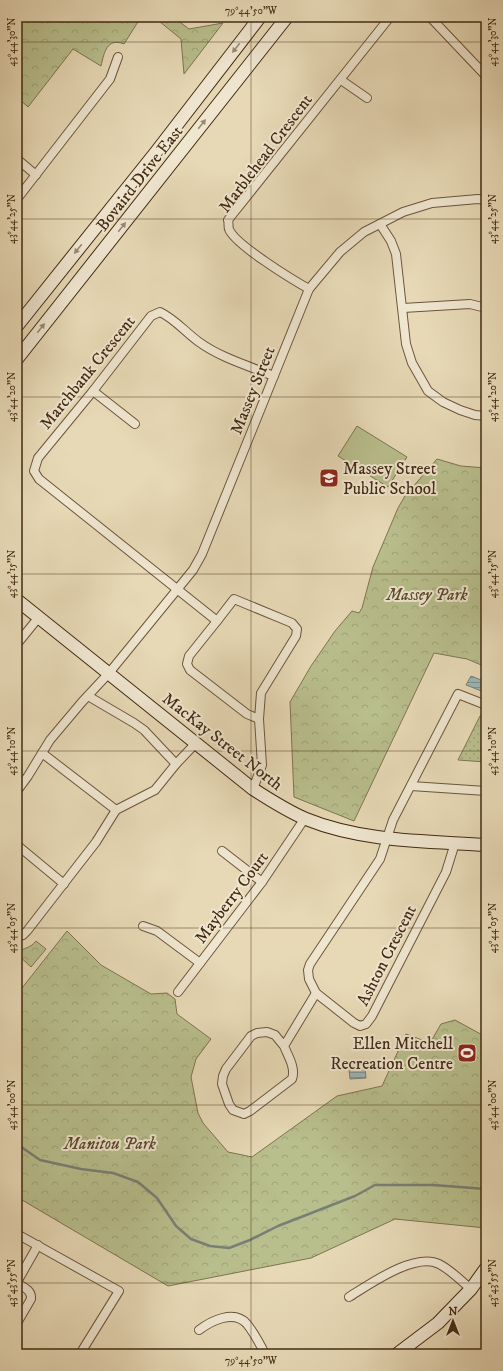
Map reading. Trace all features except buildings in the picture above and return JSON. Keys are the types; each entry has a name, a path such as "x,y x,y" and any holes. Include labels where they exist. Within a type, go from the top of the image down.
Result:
{"main road":[{"name":"Bovaird Drive East","path":"17,326 151,159 260,17"},
{"name":"Bovaird Drive East","path":"17,359 287,17"},
{"name":"MacKay Street North","path":"17,600 253,789 271,801 306,818 341,830 387,838 486,845"},
{"path":"397,1354 438,1323 471,1289 486,1268"}],"street":[{"name":"Marblehead Crescent","path":"309,289 275,268 235,238 229,229 228,220 390,17"},
{"path":"430,17 486,76"},
{"path":"17,199 110,79 118,57"},
{"path":"341,80 367,98"},
{"path":"17,159 36,175"},
{"name":"Massey Street","path":"17,792 50,740 109,673 194,570 202,554 309,289 340,252 364,232 403,212 432,203 478,199 486,200"},
{"path":"380,224 391,241 396,254 406,344 412,363 428,391 443,402 475,415 486,416"},
{"path":"403,308 470,304 486,308"},
{"name":"Marchbank Crescent","path":"178,590 39,479 34,471 38,458 93,391 151,316 160,312 199,342 222,356 274,376"},
{"path":"93,391 135,424"},
{"path":"178,590 217,621"},
{"path":"253,789 262,765 259,719 261,693 296,636 297,629 292,623 234,599 189,656 187,664 190,670 247,714 259,719"},
{"path":"17,644 39,617"},
{"name":"Ashton Crescent","path":"455,843 446,872 372,1016 366,1024 360,1026 354,1023 316,993 309,979 308,970 310,964 380,859 393,820 458,694 486,705"},
{"path":"88,696 144,730 176,764"},
{"path":"17,937 23,935 27,931 64,884 96,842 116,810 155,790 176,764 196,743"},
{"path":"42,752 116,810"},
{"path":"411,786 486,791"},
{"name":"Mayberry Court","path":"178,992 262,882 306,818"},
{"path":"17,845 64,884"},
{"path":"222,851 262,882"},
{"path":"143,926 157,931 200,963"},
{"path":"284,1046 316,993"},
{"path":"267,1032 275,1035 284,1046 293,1068 294,1074 292,1079 250,1111 244,1114 233,1110 229,1104 222,1084 223,1076 226,1069 251,1036 257,1033 267,1032"},
{"path":"17,1234 119,1291 80,1354"},
{"path":"17,1323 32,1296 30,1292 17,1282 38,1246"},
{"path":"349,1297 408,1264 423,1261 438,1264 471,1289"},
{"path":"199,1330 210,1322 228,1317 238,1318 246,1323 266,1354"}],"green space":[{"path":"17,17 141,17 124,44 118,42 110,44 105,51 101,66 73,49 28,107 17,97"},
{"path":"154,17 173,17 189,29 223,23 184,74 181,39"},
{"path":"357,426 407,457 388,487 338,456"},
{"name":"Massey Park","path":"437,459 461,466 486,468 486,667 467,659 434,653 354,821 294,797 290,702 311,666 335,631 352,611 359,613 362,608 373,567 398,508 405,496"},
{"path":"480,716 486,718 486,727 481,736 486,738 486,762 458,760"},
{"name":"Manitou Park","path":"67,931 101,965 151,994 167,993 175,999 177,1014 211,1039 196,1059 191,1077 198,1113 203,1123 228,1152 252,1157 337,1096 382,1086 406,1034 430,1043 441,1024 455,1020 486,1037 486,1228 395,1219 311,1258 168,1286 17,1197 17,984 22,988"},
{"path":"36,941 46,949 31,967 17,954 34,944"}],"water":[{"path":"471,676 486,682 484,692 466,685"},
{"path":"365,1068 366,1078 350,1079 349,1069"}],"waterway":[{"path":"17,1144 40,1160 81,1169 113,1173 138,1182 157,1198 176,1226 191,1239 210,1246 229,1248 250,1240 278,1226 355,1196 375,1185 433,1185 486,1189"}],"place":[{"name":"Massey Street Public School","path":"329,478"},
{"name":"Ellen Mitchell Recreation Centre","path":"467,1053"}]}
